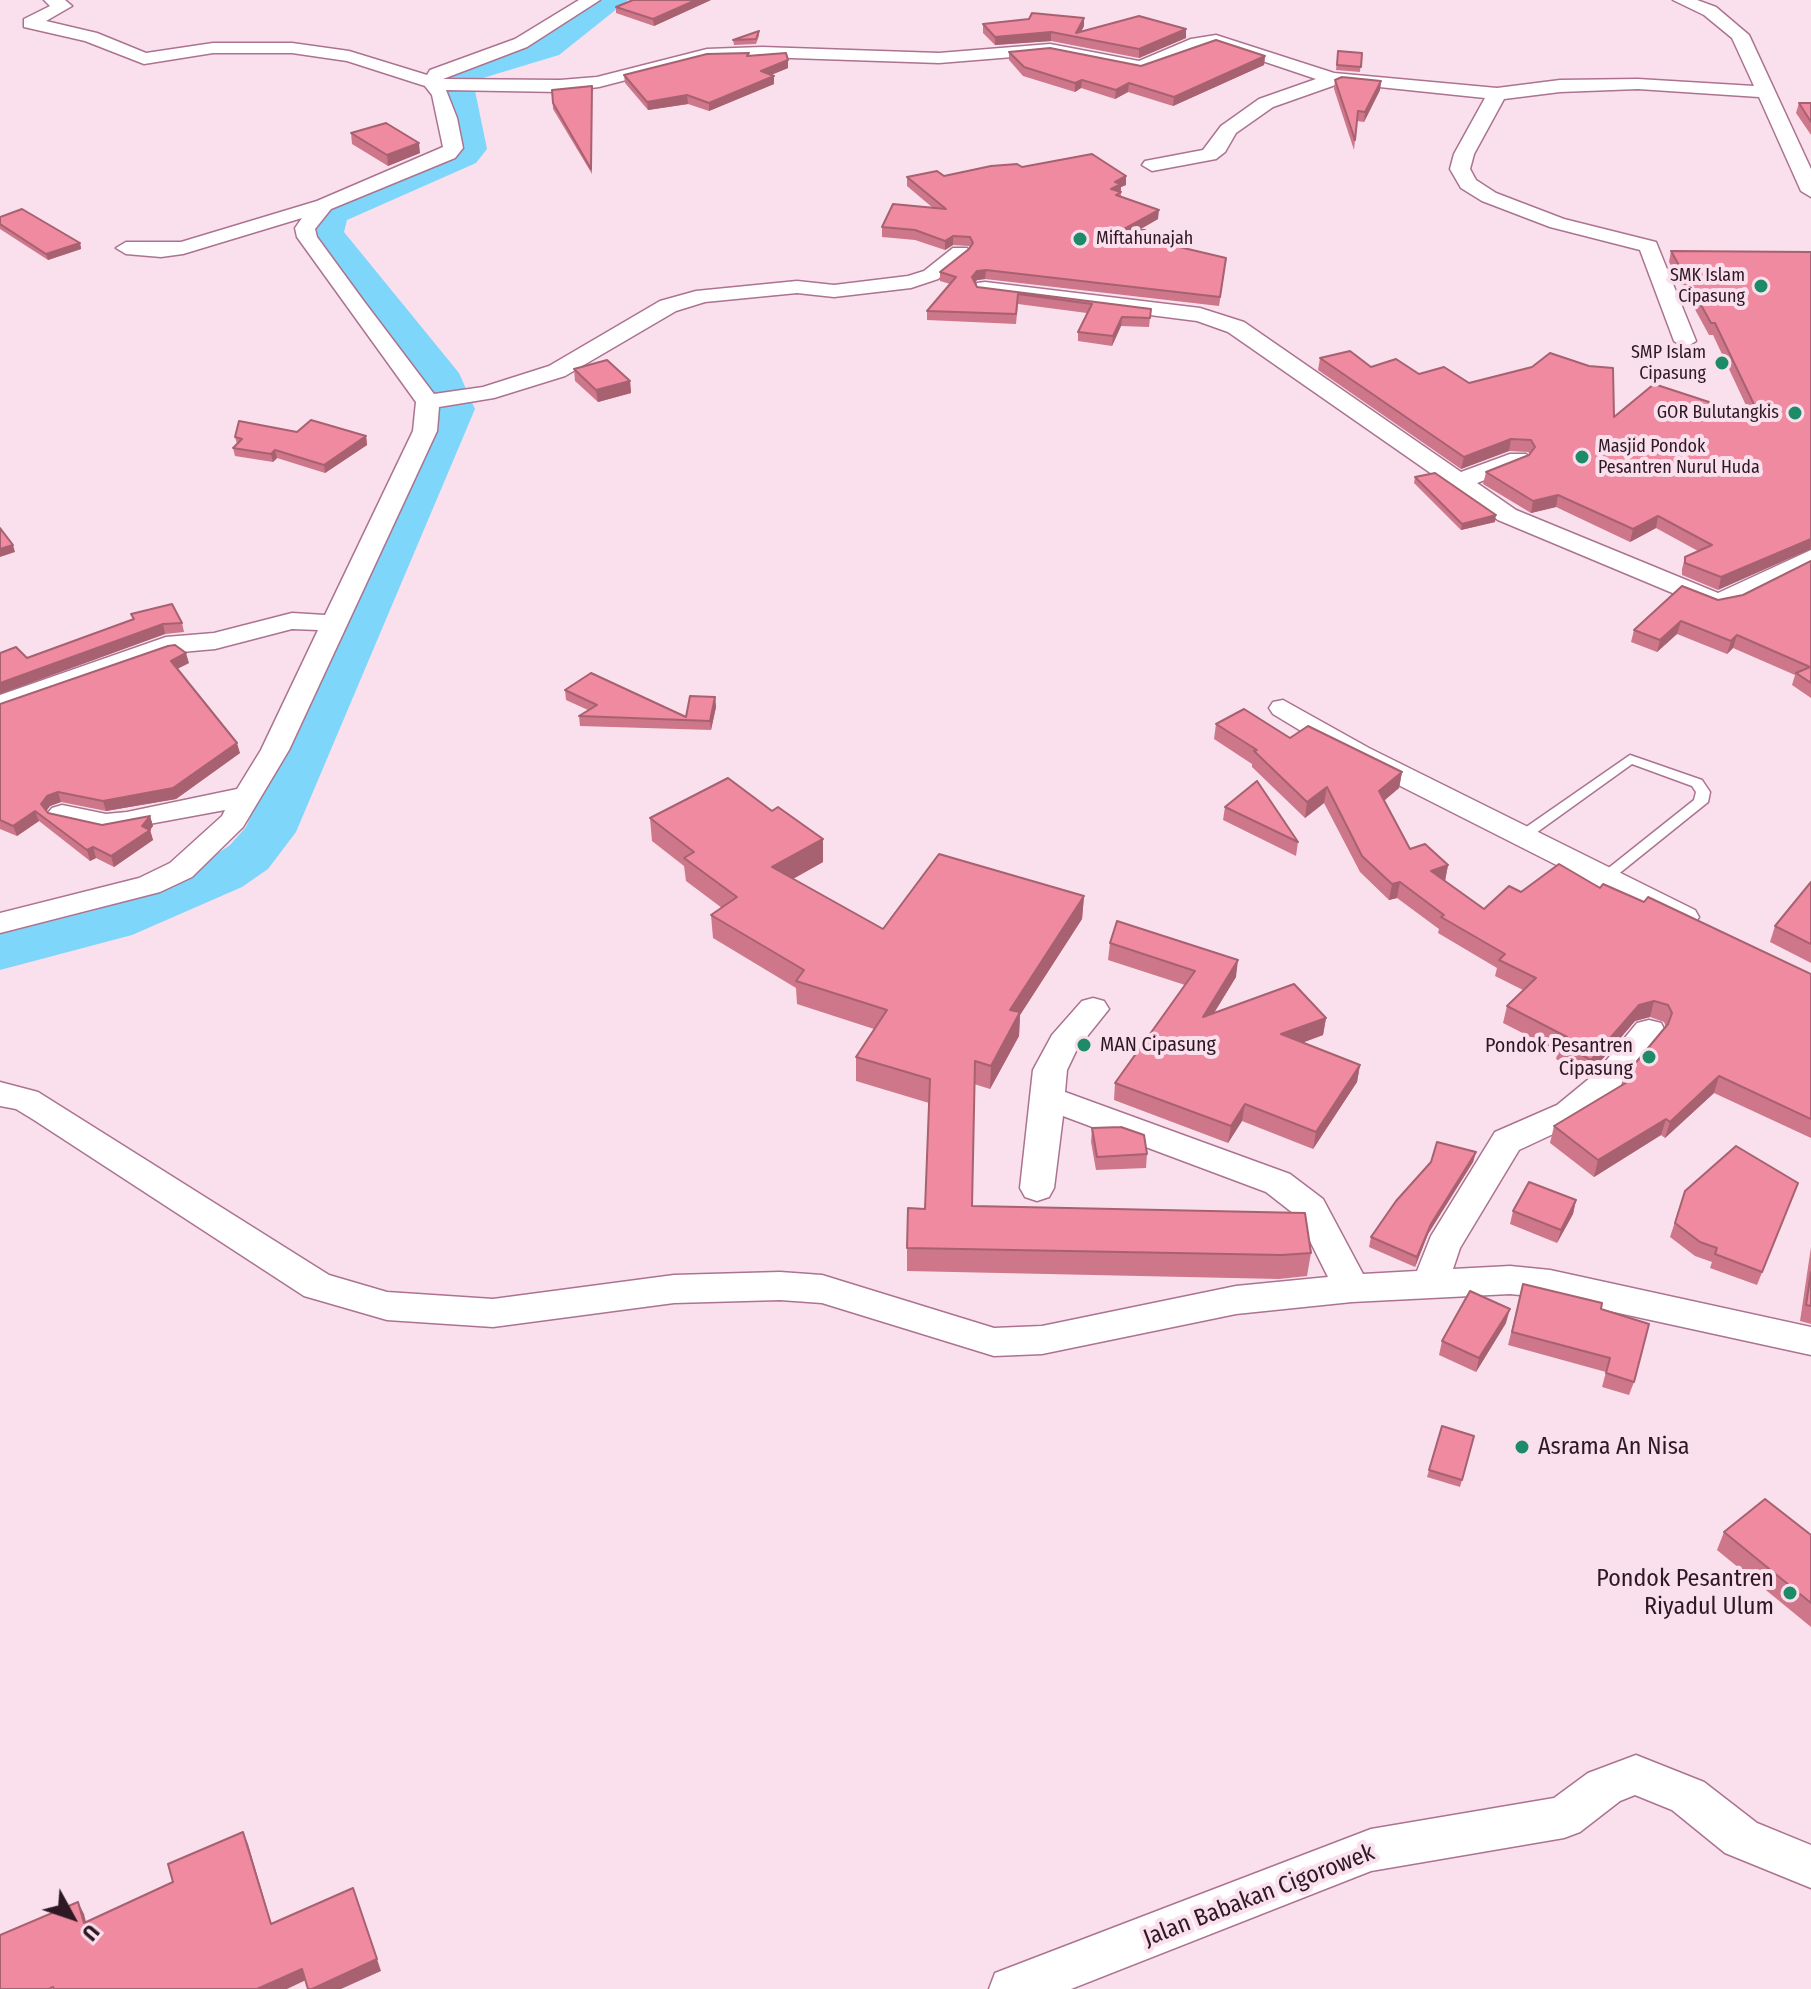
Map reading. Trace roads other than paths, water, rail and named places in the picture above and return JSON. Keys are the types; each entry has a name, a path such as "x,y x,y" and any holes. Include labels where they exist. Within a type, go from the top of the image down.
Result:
{"street":[{"path":"53,0 63,6 30,23 91,37 144,59 213,48 292,48 349,56 437,84 586,83 707,54 762,52 939,58 1050,49 1079,52 1141,67 1197,43 1216,40 1334,79"},
{"path":"126,248 161,251 183,248 324,205 448,154 453,148 436,74 445,68 521,43 548,30 591,0"},
{"path":"1682,0 1710,11 1740,35 1811,191"},
{"path":"1152,165 1209,155 1218,148 1228,130 1266,103 1334,79 1363,78 1497,94 1563,85 1613,87 1763,82"},
{"path":"1497,94 1464,154 1460,169 1468,184 1489,197 1549,220 1649,246 1685,341"},
{"path":"324,205 309,219 305,228 307,237 432,402"},
{"path":"432,402 467,396 557,371 668,306 704,296 742,295 797,287 846,291 911,282 931,275 960,252"},
{"path":"985,288 1200,315 1236,327 1507,515 1715,601 1729,599 1811,558"},
{"path":"0,923 149,885 181,870 233,821 275,750 425,431 432,402"},
{"path":"1459,481 1518,459"},
{"path":"0,704 166,645 215,641 292,621 334,623"},
{"path":"1283,708 1359,754 1709,929"},
{"path":"62,814 106,823 127,821 248,796"},
{"path":"1037,1188 1050,1070 1064,1043 1093,1009"},
{"path":"1434,1284 1435,1264 1444,1245 1507,1141 1569,1113 1608,1081 1649,1031"},
{"path":"0,1094 17,1096 46,1112 317,1286 387,1306 493,1313 674,1289 780,1286 822,1289 994,1342 1042,1340 1236,1300 1352,1288 1510,1280 1550,1284 1811,1341"},
{"path":"1048,1098 1278,1183 1311,1208 1352,1288"},
{"name":"Jalan Babakan Cigorowek","path":"1012,1989 1371,1850 1564,1817 1604,1787 1636,1775 1688,1796 1741,1838 1811,1867"}],"lane":[{"path":"1524,835 1630,759 1697,783 1703,792 1701,802 1606,877"}],"waterway":[{"path":"0,952 113,923 223,875 249,857 270,832 455,409 445,381 326,233 331,215 349,204 464,156 470,149 456,76 548,48 613,0"}],"place":[{"name":"Miftahunajah","path":"1080,239"},
{"name":"SMK Islam Cipasung","path":"1761,286"},
{"name":"SMP Islam Cipasung","path":"1722,363"},
{"name":"GOR Bulutangkis","path":"1795,413"},
{"name":"Masjid Pondok Pesantren Nurul Huda","path":"1582,457"},
{"name":"MAN Cipasung","path":"1084,1045"},
{"name":"Pondok Pesantren Cipasung","path":"1649,1057"},
{"name":"Asrama An Nisa","path":"1522,1447"},
{"name":"Pondok Pesantren Riyadul Ulum","path":"1790,1593"}]}
